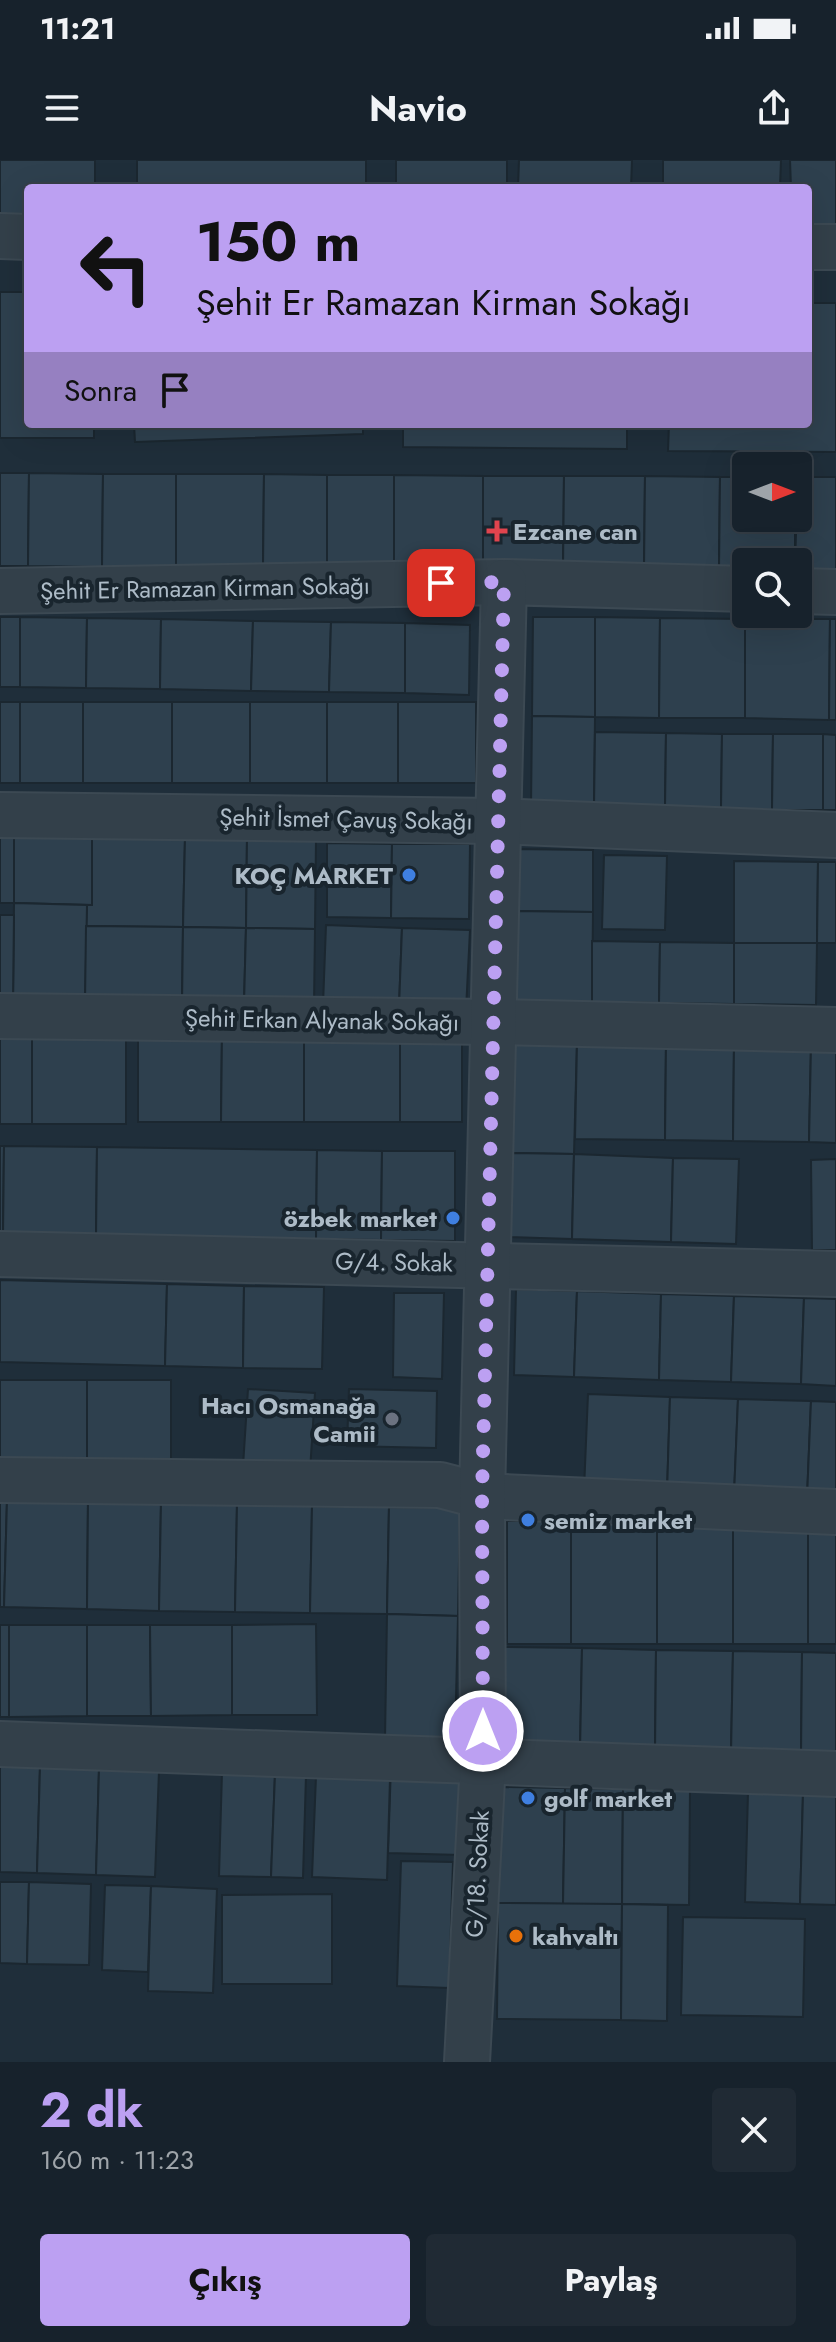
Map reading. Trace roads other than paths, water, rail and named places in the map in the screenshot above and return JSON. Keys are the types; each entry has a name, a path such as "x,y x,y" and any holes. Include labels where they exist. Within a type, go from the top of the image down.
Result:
{"street":[{"path":"0,236 24,237"},
{"path":"812,247 836,247"},
{"name":"Şehit Er Ramazan Kirman Sokağı","path":"0,591 504,582 732,589"},
{"name":"G/18. Sokak","path":"467,2062 483,1761 482,1496 504,582"},
{"path":"812,591 836,592"},
{"name":"Şehit İsmet Çavuş Sokağı","path":"0,815 497,821 836,835"},
{"name":"Şehit Erkan Alyanak Sokağı","path":"0,1016 836,1030"},
{"name":"G/4. Sokak","path":"0,1254 836,1274"},
{"path":"0,1480 440,1485 482,1496 836,1512"},
{"path":"0,1744 836,1774"}],"place":[{"name":"Ezcane can","path":"497,531"},
{"name":"KOÇ MARKET","path":"409,875"},
{"name":"özbek market","path":"453,1218"},
{"name":"Hacı Osmanağa Camii","path":"392,1419"},
{"name":"semiz market","path":"528,1520"},
{"name":"golf market","path":"528,1798"},
{"name":"kahvaltı","path":"516,1936"}]}
